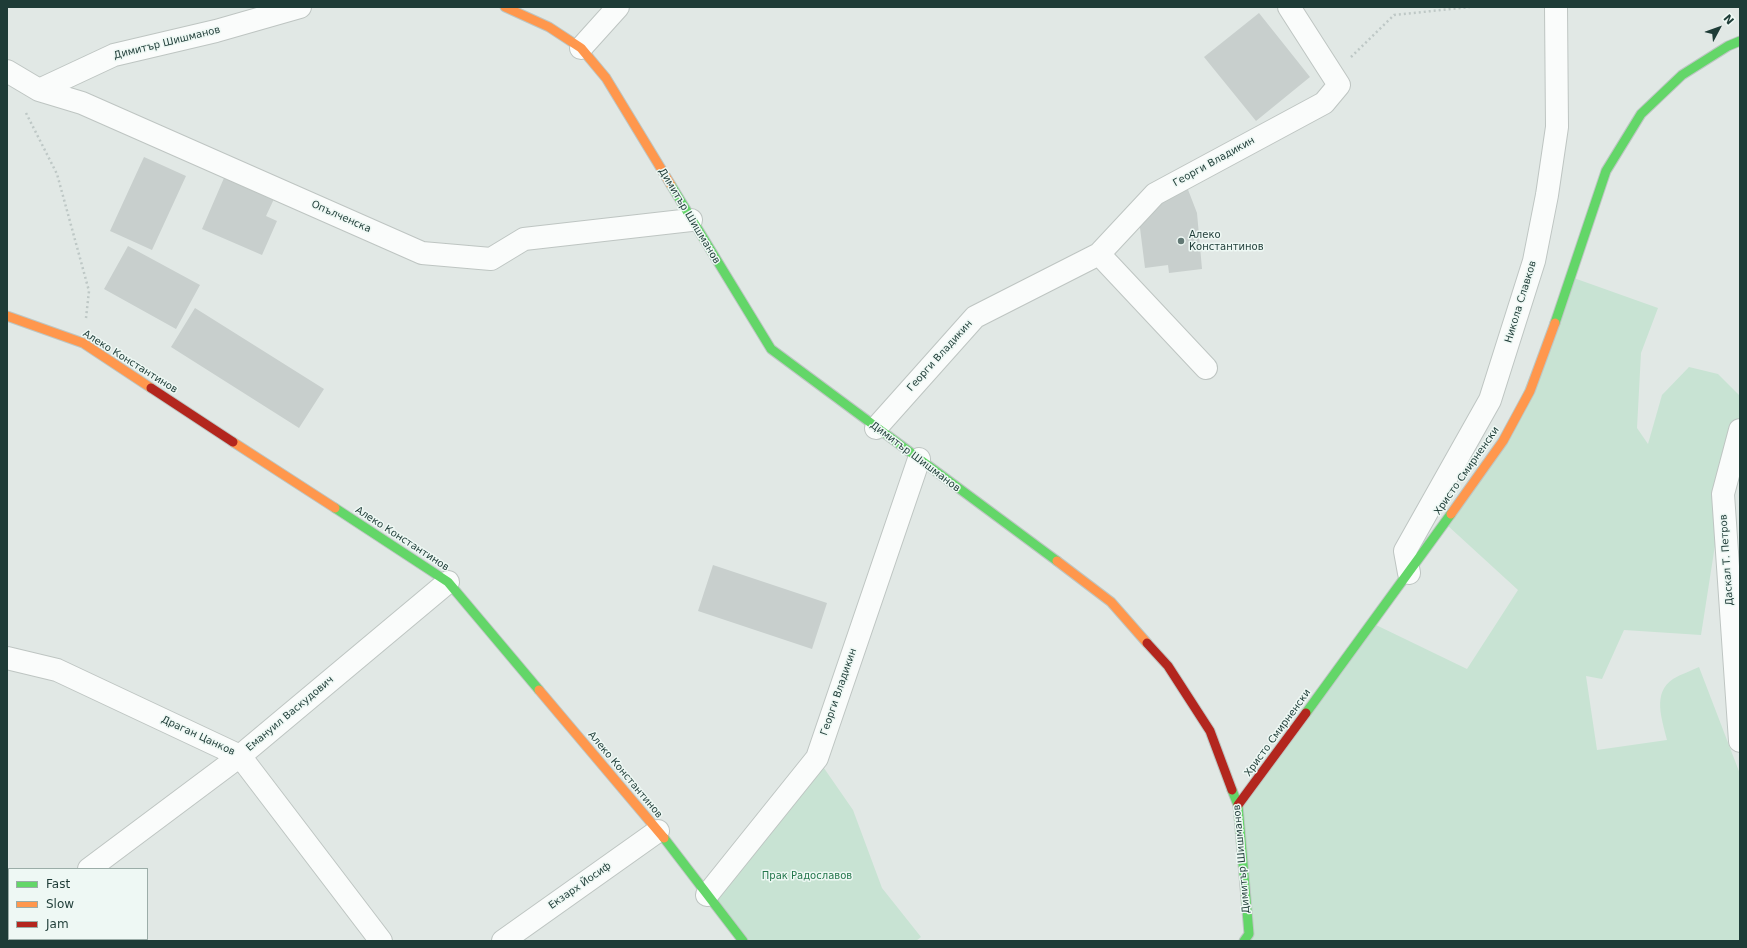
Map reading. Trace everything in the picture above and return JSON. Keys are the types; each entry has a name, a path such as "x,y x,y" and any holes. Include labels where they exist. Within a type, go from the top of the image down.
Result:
{"street":[{"name":"Димитър Шишманов","path":"39,90 114,55 216,31 300,7"},
{"name":"Димитър Шишманов","path":"504,7 550,27 581,48 606,78 691,220 771,349 1111,602 1168,666 1210,731 1238,805 1249,934 1244,941"},
{"path":"581,48 618,7"},
{"path":"1289,7 1336,80"},
{"name":"Никола Славков","path":"1409,573 1405,551 1490,400 1534,261 1557,127 1556,7"},
{"name":"Христо Смирненски","path":"1238,805 1409,573 1503,441 1530,391 1550,338 1606,171 1641,114 1682,75 1728,46 1740,41"},
{"name":"Опълченска","path":"7,71 39,90 82,103 422,253 491,259 524,239 691,220"},
{"name":"Георги Владикин","path":"876,428 975,317 1099,254 1155,194 1324,103 1336,80"},
{"path":"1099,254 1206,368"},
{"name":"Алеко Константинов","path":"7,316 83,343 448,582 658,831 743,941"},
{"name":"Даскал Т. Петров","path":"1740,430 1723,494 1740,741"},
{"name":"Георги Владикин","path":"707,895 817,758 919,459"},
{"name":"Емануил Васкудович","path":"91,868 240,756 448,582"},
{"name":"Драган Цанков","path":"7,658 56,670 240,756 381,941"},
{"name":"Екзарх Йосиф","path":"503,941 658,831"}],"path":[{"path":"1336,80 1394,15 1470,7"},
{"path":"25,110 57,174 89,291 83,343"}],"green space":[{"path":"1571,277 1658,308 1641,353 1637,428 1648,444 1662,395 1689,367 1718,374 1740,396 1740,430 1723,494 1701,635 1624,630 1602,679 1586,676 1597,750 1667,740 1660,707 1662,691 1673,679 1699,667 1740,774 1740,941 1244,941 1238,805 1376,625 1467,669 1518,590 1447,525 1503,441"},
{"name":"Прак Радославов","path":"817,758 853,810 882,888 921,937 916,941 743,941 707,895"}],"building":[{"path":"1259,13 1310,77 1256,121 1204,57"},
{"path":"144,157 186,176 152,250 110,231"},
{"path":"224,178 274,199 266,216 277,221 262,255 202,229"},
{"path":"1187,187 1197,213 1202,269 1169,273 1168,265 1145,268 1139,220 1147,210"},
{"path":"128,246 200,285 176,329 104,289"},
{"path":"195,308 324,389 299,428 171,347"},
{"path":"713,565 827,603 812,649 698,611"}],"traffic: fast":[{"path":"1555,323 1606,171 1641,114 1682,75 1728,46 1740,41"},
{"path":"671,185 771,349 1057,561"},
{"path":"335,508 448,582 539,690"},
{"path":"1306,713 1451,514"},
{"path":"1232,790 1238,805 1249,934 1244,941"},
{"path":"664,838 743,941"}],"traffic: slow":[{"path":"505,7 549,27 581,48 606,78 671,185"},
{"path":"7,316 83,343 151,388"},
{"path":"1451,514 1503,441 1530,391 1555,323"},
{"path":"233,442 335,508"},
{"path":"1057,561 1111,602 1147,643"},
{"path":"539,690 664,838"}],"traffic: jam":[{"path":"151,388 233,442"},
{"path":"1147,643 1168,666 1210,731 1232,790"},
{"path":"1238,805 1306,713"}],"place":[{"name":"Алеко Константинов","path":"1181,241"}]}
